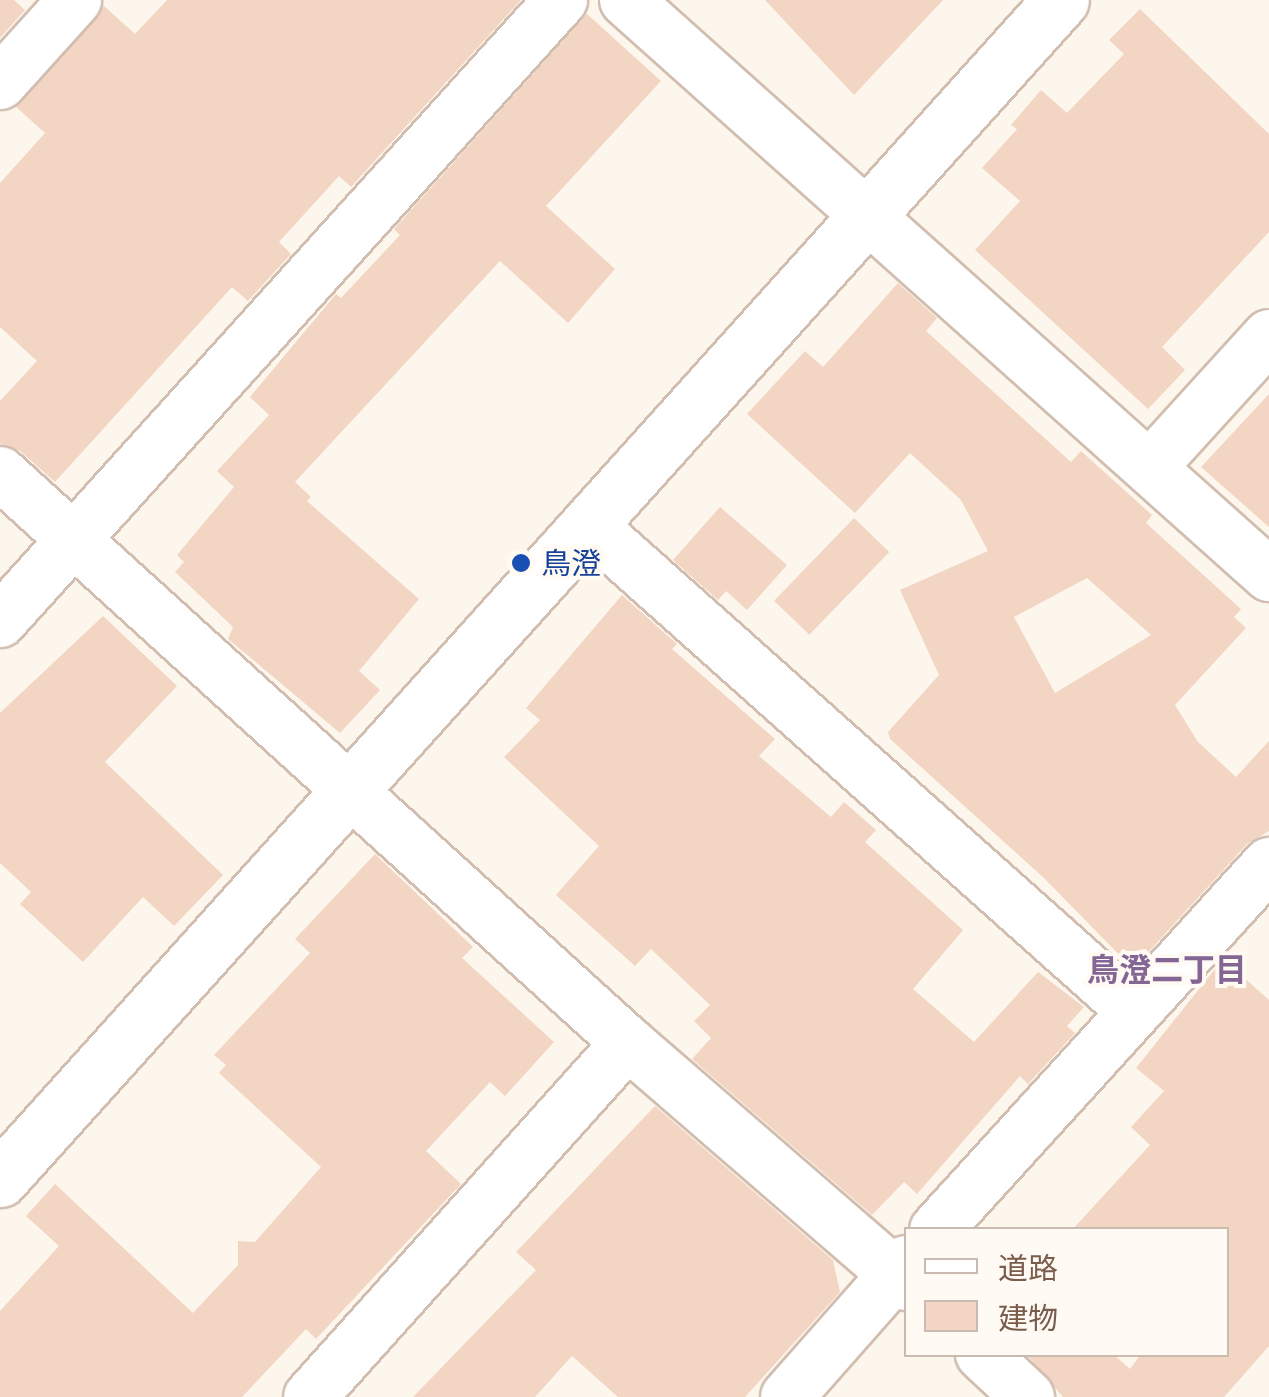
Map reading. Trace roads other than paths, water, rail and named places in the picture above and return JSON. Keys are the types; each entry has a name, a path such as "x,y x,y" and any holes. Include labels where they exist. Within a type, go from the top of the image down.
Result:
{"street":[{"path":"0,82 74,0"},
{"path":"0,621 561,0"},
{"path":"626,0 1269,575"},
{"path":"0,1179 1061,0"},
{"path":"1150,467 1269,336"},
{"path":"0,473 628,1043 903,1274 787,1397"},
{"path":"588,524 1133,1010"},
{"path":"939,1227 1269,864"},
{"path":"310,1397 628,1043"},
{"path":"985,1357 1028,1397"}],"place":[{"name":"鳥澄","path":"521,563"}],"district":[{"name":"鳥澄二丁目","path":"1167,969"}]}
